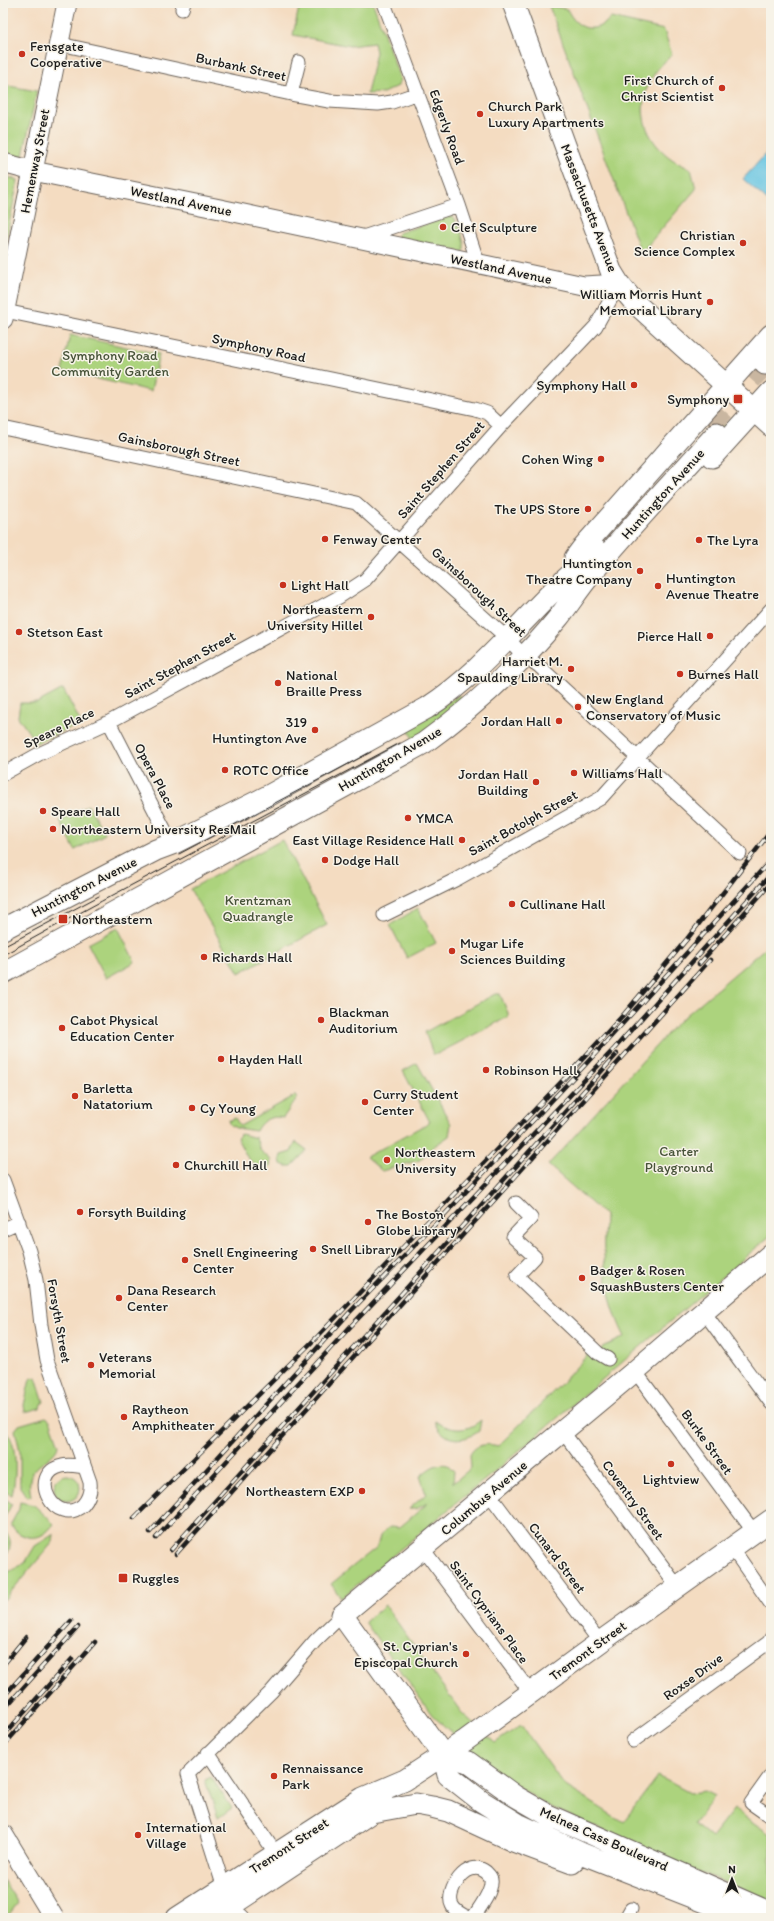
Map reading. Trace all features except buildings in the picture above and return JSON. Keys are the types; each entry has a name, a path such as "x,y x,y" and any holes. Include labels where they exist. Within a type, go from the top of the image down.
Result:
{"main road":[{"name":"Hemenway Street","path":"4,315 67,3"},
{"name":"Massachusetts Avenue","path":"513,3 611,271 619,284 635,303 771,426"},
{"name":"Westland Avenue","path":"3,164 33,172 360,238 584,286 619,284"},
{"path":"552,592 584,546 771,335"},
{"path":"558,617 601,581 771,392"},
{"name":"Huntington Avenue","path":"3,929 149,854 268,796 427,708 449,694 508,639 552,592 591,556 714,430 591,574 558,617 523,655 475,704 424,743 3,973"},
{"name":"Columbus Avenue","path":"342,1615 563,1432 771,1254"},
{"name":"Tremont Street","path":"177,1918 363,1798 405,1780 443,1755 771,1520"},
{"name":"Melnea Cass Boulevard","path":"342,1615 443,1755 448,1775 481,1801 518,1824 583,1854 746,1918"},
{"name":"Melnea Cass Boulevard","path":"443,1755 468,1762 515,1796 548,1815 771,1913"},
{"name":"Tremont Street","path":"226,1915 372,1812 405,1780"},
{"path":"372,1812 416,1804 448,1811 513,1841 557,1858 675,1896 699,1900"},
{"path":"3,1834 54,1918"}],"street":[{"name":"Edgerly Road","path":"384,3 459,205 478,263"},
{"name":"Burbank Street","path":"59,41 70,46 291,94 364,104 392,102 418,93"},
{"path":"291,94 299,62"},
{"name":"Westland Avenue","path":"360,238 459,205"},
{"name":"Saint Stephen Street","path":"109,722 353,589 376,569 501,426 596,326 619,284"},
{"name":"Symphony Road","path":"4,315 476,409 487,413 501,426"},
{"name":"Gainsborough Street","path":"3,428 350,500 362,506 508,639 523,655 539,666 740,853"},
{"name":"Saint Botolph Street","path":"384,915 457,879 520,842 596,801 607,791 771,609"},
{"name":"Speare Place","path":"3,774 39,754 109,722"},
{"name":"Opera Place","path":"109,722 172,844"},
{"name":"Forsyth Street","path":"3,1180 29,1252 36,1280 47,1360 84,1467"},
{"path":"516,1203 531,1218 513,1236 535,1257 517,1276 598,1353 608,1359"},
{"path":"3,1229 19,1222"},
{"path":"704,1312 771,1404"},
{"name":"Burke Street","path":"635,1371 754,1532"},
{"name":"Coventry Street","path":"563,1432 678,1587"},
{"name":"Cunard Street","path":"489,1494 600,1642"},
{"path":"732,1548 771,1604"},
{"name":"Saint Cyprians Place","path":"423,1549 531,1693"},
{"name":"Columbus Avenue","path":"224,1888 188,1774 268,1695 316,1640 342,1615"},
{"name":"Roxse Drive","path":"633,1740 769,1642 771,1638"},
{"path":"208,1753 276,1854"},
{"path":"771,1775 751,1803 771,1817"},
{"path":"469,1918 455,1910 451,1905 450,1898 451,1892 463,1873 469,1869 475,1868 483,1869 492,1881 490,1888 473,1918"}],"green space":[{"path":"300,3 373,3 400,79 398,86 383,93 367,94 376,52 374,43 350,46 293,35"},
{"path":"549,6 567,9 576,22 586,28 598,27 611,18 664,30 672,55 657,70 648,85 644,102 644,118 649,133 659,148 673,160 691,169 696,189 641,253"},
{"path":"3,85 37,91 23,156 3,153"},
{"path":"3,176 18,180 5,245 3,245"},
{"path":"451,216 459,226 463,237 464,250 462,252 397,237 398,233"},
{"name":"Symphony Road Community Garden","path":"70,335 159,354 151,391 62,371"},
{"path":"711,413 728,429 717,433 708,424 701,422"},
{"path":"63,689 81,723 36,743 18,717 20,703 37,703"},
{"path":"459,695 462,698 414,741 408,729"},
{"path":"88,805 105,834 75,850 60,821"},
{"name":"Krentzman Quadrangle","path":"282,840 327,925 239,973 190,889"},
{"path":"418,908 436,943 407,958 390,925"},
{"path":"118,928 135,962 106,978 88,944"},
{"name":"Carter Playground","path":"771,943 771,1235 493,1473 341,1598 331,1584 377,1547 380,1536 385,1530 390,1527 399,1528 428,1503 416,1509 409,1509 426,1494 420,1476 436,1465 444,1464 448,1465 454,1471 453,1483 471,1468 470,1455 472,1451 482,1445 498,1446 560,1385 591,1351 596,1355 603,1347 625,1337 612,1306 607,1285 604,1248 605,1215 548,1165 677,1023"},
{"path":"495,994 500,994 508,1013 508,1017 437,1054 433,1054 425,1032"},
{"path":"417,1063 451,1124 449,1136 433,1147 420,1160 382,1171 366,1157 430,1122 403,1071"},
{"path":"296,1095 297,1098 283,1118 275,1117 267,1119 258,1127 256,1131 236,1128 230,1125 228,1121 235,1118 240,1126"},
{"path":"241,1134 256,1138 260,1150 271,1160 268,1168 258,1168 247,1157 237,1138"},
{"path":"296,1142 307,1150 292,1166 281,1164 281,1155 291,1152"},
{"path":"36,1377 44,1402 41,1404 40,1408 25,1412 24,1405 30,1379"},
{"path":"46,1417 50,1420 59,1445 50,1457 34,1470 30,1485 31,1496 27,1497 20,1487 20,1451 15,1430 19,1425"},
{"path":"481,1420 479,1431 473,1435 460,1439 448,1437 438,1428 435,1421 453,1429 464,1429"},
{"path":"8,1433 15,1455 12,1495 3,1491 3,1439"},
{"path":"67,1475 76,1479 80,1488 76,1497 67,1501 58,1497 54,1488 58,1479"},
{"path":"3,1497 12,1504 3,1520"},
{"path":"20,1502 34,1505 54,1524 46,1533 38,1537 29,1537 20,1534 11,1524 19,1509"},
{"path":"3,1531 8,1535 10,1543 8,1552 3,1554"},
{"path":"54,1534 53,1542 3,1601 3,1575 25,1563 35,1546"},
{"path":"385,1605 461,1712 495,1743 521,1725 564,1785 623,1822 658,1776 690,1793 705,1791 715,1796 694,1824 711,1838 734,1809 771,1835 771,1901 655,1854 544,1804 487,1765 432,1715 365,1622"},
{"path":"211,1777 232,1808 218,1818 205,1780"},
{"path":"3,1880 18,1903 6,1918 3,1918"}],"water":[{"path":"771,148 771,204 743,179"}],"tunnel":[{"path":"710,426 765,364"}],"tram line":[{"path":"3,955 400,743"},
{"path":"179,854 371,752"},
{"path":"3,947 99,896"}],"railway":[{"path":"134,1518 318,1336 564,1079 625,1013 687,939 771,831"},
{"path":"150,1532 350,1312 446,1213 585,1065 771,860"},
{"path":"156,1538 350,1327 614,1049 771,874"},
{"path":"699,964 771,883"},
{"path":"176,1554 710,960"},
{"path":"171,1550 617,1054"},
{"path":"3,1697 71,1621"},
{"path":"3,1710 78,1627"},
{"path":"3,1665 26,1637"},
{"path":"4,1745 95,1642"},
{"path":"3,1736 72,1659"}],"place":[{"name":"Fensgate Cooperative","path":"22,54"},
{"name":"First Church of Christ Scientist","path":"722,88"},
{"name":"Church Park Luxury Apartments","path":"480,114"},
{"name":"Clef Sculpture","path":"443,227"},
{"name":"Christian Science Complex","path":"743,243"},
{"name":"William Morris Hunt Memorial Library","path":"710,302"},
{"name":"Symphony Hall","path":"634,385"},
{"name":"Symphony","path":"738,399"},
{"name":"Cohen Wing","path":"601,459"},
{"name":"The UPS Store","path":"588,509"},
{"name":"Fenway Center","path":"325,539"},
{"name":"The Lyra","path":"699,540"},
{"name":"Huntington Theatre Company","path":"640,571"},
{"name":"Light Hall","path":"283,585"},
{"name":"Huntington Avenue Theatre","path":"658,586"},
{"name":"Northeastern University Hillel","path":"371,617"},
{"name":"Stetson East","path":"19,632"},
{"name":"Pierce Hall","path":"710,636"},
{"name":"Harriet M. Spaulding Library","path":"571,669"},
{"name":"Burnes Hall","path":"680,674"},
{"name":"National Braille Press","path":"278,683"},
{"name":"New England Conservatory of Music","path":"578,707"},
{"name":"Jordan Hall","path":"559,721"},
{"name":"319 Huntington Ave","path":"315,730"},
{"name":"ROTC Office","path":"225,770"},
{"name":"Williams Hall","path":"574,773"},
{"name":"Jordan Hall Building","path":"536,782"},
{"name":"Speare Hall","path":"43,811"},
{"name":"YMCA","path":"408,818"},
{"name":"Northeastern University ResMail","path":"53,829"},
{"name":"East Village Residence Hall","path":"462,840"},
{"name":"Dodge Hall","path":"325,860"},
{"name":"Cullinane Hall","path":"512,904"},
{"name":"Northeastern","path":"63,919"},
{"name":"Mugar Life Sciences Building","path":"452,951"},
{"name":"Richards Hall","path":"204,957"},
{"name":"Blackman Auditorium","path":"321,1020"},
{"name":"Cabot Physical Education Center","path":"62,1028"},
{"name":"Hayden Hall","path":"221,1059"},
{"name":"Robinson Hall","path":"486,1070"},
{"name":"Barletta Natatorium","path":"75,1096"},
{"name":"Curry Student Center","path":"365,1102"},
{"name":"Cy Young","path":"192,1108"},
{"name":"Northeastern University","path":"387,1160"},
{"name":"Churchill Hall","path":"176,1165"},
{"name":"Forsyth Building","path":"80,1212"},
{"name":"The Boston Globe Library","path":"368,1222"},
{"name":"Snell Library","path":"313,1249"},
{"name":"Snell Engineering Center","path":"185,1260"},
{"name":"Badger & Rosen SquashBusters Center","path":"582,1278"},
{"name":"Dana Research Center","path":"119,1298"},
{"name":"Veterans Memorial","path":"91,1365"},
{"name":"Raytheon Amphitheater","path":"124,1417"},
{"name":"Lightview","path":"671,1464"},
{"name":"Northeastern EXP","path":"362,1491"},
{"name":"Ruggles","path":"123,1578"},
{"name":"St. Cyprian's Episcopal Church","path":"466,1654"},
{"name":"Rennaissance Park","path":"274,1776"},
{"name":"International Village","path":"138,1835"}]}
